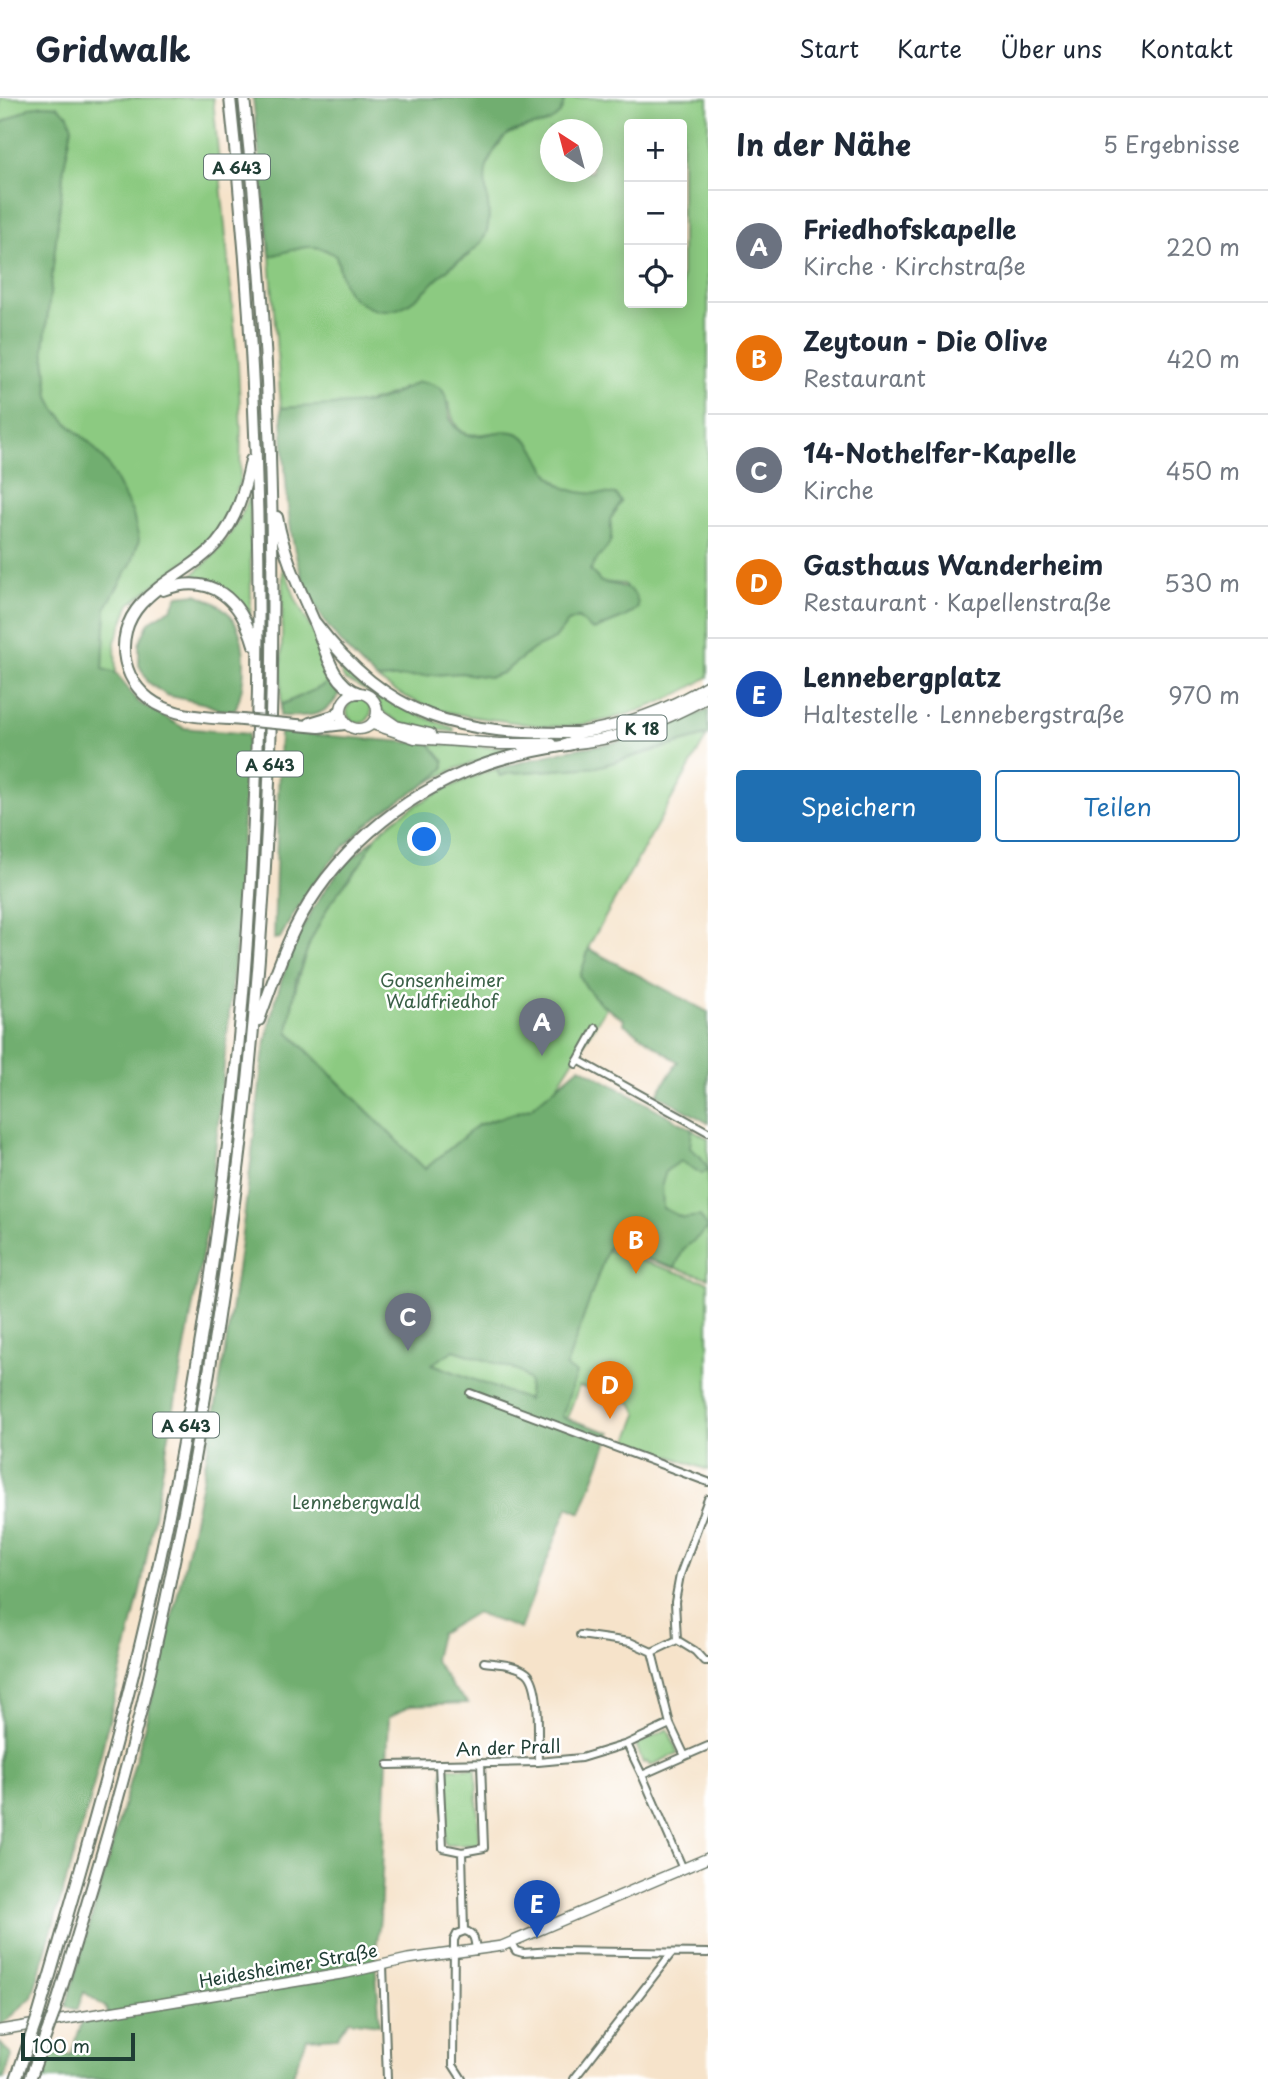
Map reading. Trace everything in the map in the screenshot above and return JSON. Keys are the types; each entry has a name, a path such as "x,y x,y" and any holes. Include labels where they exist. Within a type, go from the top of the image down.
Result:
{"highway":[{"name":"A 643","path":"16,2079 38,2016 99,1808 131,1683 164,1537 207,1301 221,1198 247,943 258,660 256,436 244,249 230,98"},
{"name":"A 643","path":"30,2079 54,2013 114,1812 146,1687 173,1564 199,1435 221,1301 254,1036 269,820 273,691 272,491 264,330 244,98"},
{"path":"256,436 246,488 237,512 225,532 199,560 159,587 143,602 130,621 124,649 130,677 156,704 170,710 319,727 345,724"},
{"path":"272,491 286,559 302,598 337,676 347,687 359,693"},
{"path":"143,602 182,584 199,585 217,591 245,618 258,660"},
{"path":"314,621 345,659 371,683 405,704 430,715 495,731 578,733"},
{"path":"286,724 320,721 340,711"},
{"path":"254,1036 295,927 329,875 372,830 423,793 460,774 509,757 572,744"}],"main road":[{"name":"K 18","path":"578,733 642,717 708,685"},
{"path":"359,693 370,696 377,713 373,724 356,730 345,724 340,711 348,696 359,693"},
{"name":"K 18","path":"572,744 645,727 708,697"},
{"path":"377,713 396,726 429,733 522,739 578,733"},
{"path":"373,724 400,735 439,741 572,744"},
{"name":"Heidesheimer Straße","path":"0,2031 511,1943 708,1858"}],"street":[{"path":"596,1028 577,1062 708,1132"},
{"path":"470,1393 708,1482"},
{"path":"677,1640 675,1602 680,1575 708,1499"},
{"path":"580,1635 629,1642 652,1652 677,1640"},
{"path":"677,1640 695,1651 704,1661 708,1661"},
{"path":"652,1652 670,1724 685,1756"},
{"path":"484,1662 512,1666 526,1673 533,1681 536,1694 538,1762"},
{"name":"An der Prall","path":"388,1765 538,1762 581,1758 627,1744 670,1724"},
{"path":"627,1744 683,1869"},
{"path":"642,1775 708,1746"},
{"path":"439,1764 443,1848 462,1852 484,1848 481,1763"},
{"path":"462,1852 464,1931"},
{"path":"464,1931 473,1935 476,1951"},
{"path":"462,2079 453,2065 455,1937 464,1931"},
{"path":"511,1943 516,1951 523,1953 708,1953"},
{"path":"574,2079 671,1954"},
{"path":"383,1965 387,2079"}],"green space":[{"path":"0,98 213,98 238,365 240,480 231,508 207,544 130,604 115,642 116,673 103,670 106,607 117,586 91,444 69,425 49,397 44,348 64,167 72,127 67,115 57,106 45,105 31,107 0,124"},
{"path":"253,98 565,98 561,112 554,119 540,119 540,124 519,129 503,139 493,153 486,172 489,216 483,240 423,293 403,307 380,311 354,299 343,283 336,256 328,251 304,247 270,256"},
{"path":"565,98 708,98 708,677 658,703 622,716 585,724 558,726 532,725 448,712 420,704 377,679 461,673 490,677 502,673 535,648 555,639 568,622 578,618 593,630 625,617 638,608 624,584 601,582 590,570 610,543 610,519 617,511 616,494 588,495 572,492 549,474 517,433 465,433 458,428 449,403 403,388 375,400 360,403 281,408 270,256 296,248 311,247 336,256 341,276 441,275 470,255 485,188 484,173 492,154 506,135 540,125 540,182 603,182 603,119 552,119 560,114"},
{"path":"57,106 68,115 72,127 64,167 44,348 49,397 55,409 109,466 133,514 139,540 132,562 106,607 103,669 116,673 138,702 184,728 248,734 236,945 208,1223 142,1582 90,1800 32,1997 0,2028 0,124 31,107"},
{"path":"418,382 440,388 444,393 452,422 464,434 471,436 503,431 519,434 533,447 549,474 565,487 583,493 616,494 621,502 610,519 610,543 590,570 601,582 631,591 635,595 638,608 625,617 593,630 578,618 568,622 555,639 535,648 502,673 490,677 461,673 377,679 345,648 322,617 306,587 296,556 286,488 281,408 368,403 388,397"},
{"path":"250,495 250,615 223,589 187,579 208,561 224,542"},
{"path":"283,564 296,600 336,683 329,681 281,705"},
{"path":"196,594 225,610 239,631 244,672 235,710 220,710 166,695 148,682 139,665 139,644 149,622 171,609 178,596"},
{"path":"334,655 361,679 404,708 454,728 454,732 402,724 383,712 374,694 345,680"},
{"path":"329,681 336,683 340,691 323,711 308,716 280,716 281,705"},
{"path":"359,699 368,702 371,711 368,720 359,723 350,720 347,711 350,702"},
{"path":"708,710 708,734 597,767 500,776 496,769 568,750 618,742"},
{"path":"280,732 430,744 444,761 444,768 378,815 349,842 311,888 280,938 274,939"},
{"name":"Gonsenheimer Waldfriedhof","path":"707,736 590,944 583,980 590,992 606,1008 547,1102 478,1125 425,1169 288,1031 302,966 313,935 329,904 385,827 414,806 466,780 496,769 500,776 597,767"},
{"path":"430,744 510,750 453,770 414,790 444,768 444,761"},
{"name":"Lennebergwald","path":"376,837 361,863 330,903 310,942 296,980 288,1032 425,1169 478,1125 531,1108 580,1067 692,1129 690,1148 701,1157 708,1169 702,1174 681,1161 666,1171 662,1184 663,1208 683,1218 700,1216 708,1228 683,1250 675,1268 608,1247 566,1367 576,1373 562,1417 611,1433 581,1513 568,1507 520,1629 475,1613 440,1634 434,1659 453,1688 468,1703 411,1705 389,1717 380,1918 375,1959 380,2024 349,2020 337,2037 307,2039 291,2079 41,2079 51,2052 71,2055 82,2022 110,2018 105,2007 84,1992 77,2010 66,2006 144,1730 198,1500 231,1310 263,1056 280,984 298,938 322,894 337,874","holes":["454,1350 520,1371 529,1381 528,1400 432,1364"]},
{"path":"589,949 708,1012 708,1123 657,1094 678,1062 623,1023 624,1019 588,990 580,976"},
{"path":"601,1079 708,1138 708,1278 608,1247"},
{"path":"607,1250 708,1282 708,1470 628,1441 638,1414 632,1403 579,1386 567,1418 562,1417 576,1373 566,1367"},
{"path":"454,1350 520,1371 529,1381 528,1401 431,1363"},
{"path":"668,1729 678,1753 650,1766 647,1762 643,1763 636,1744"},
{"path":"445,1768 476,1768 477,1845 445,1843"},
{"path":"0,2043 12,2056 4,2079 0,2079"}],"place":[{"name":"Friedhofskapelle","path":"542,1056"},
{"name":"Zeytoun - Die Olive","path":"636,1274"},
{"name":"14-Nothelfer-Kapelle","path":"408,1351"},
{"name":"Gasthaus Wanderheim","path":"610,1419"},
{"name":"Lennebergplatz","path":"537,1938"}]}
